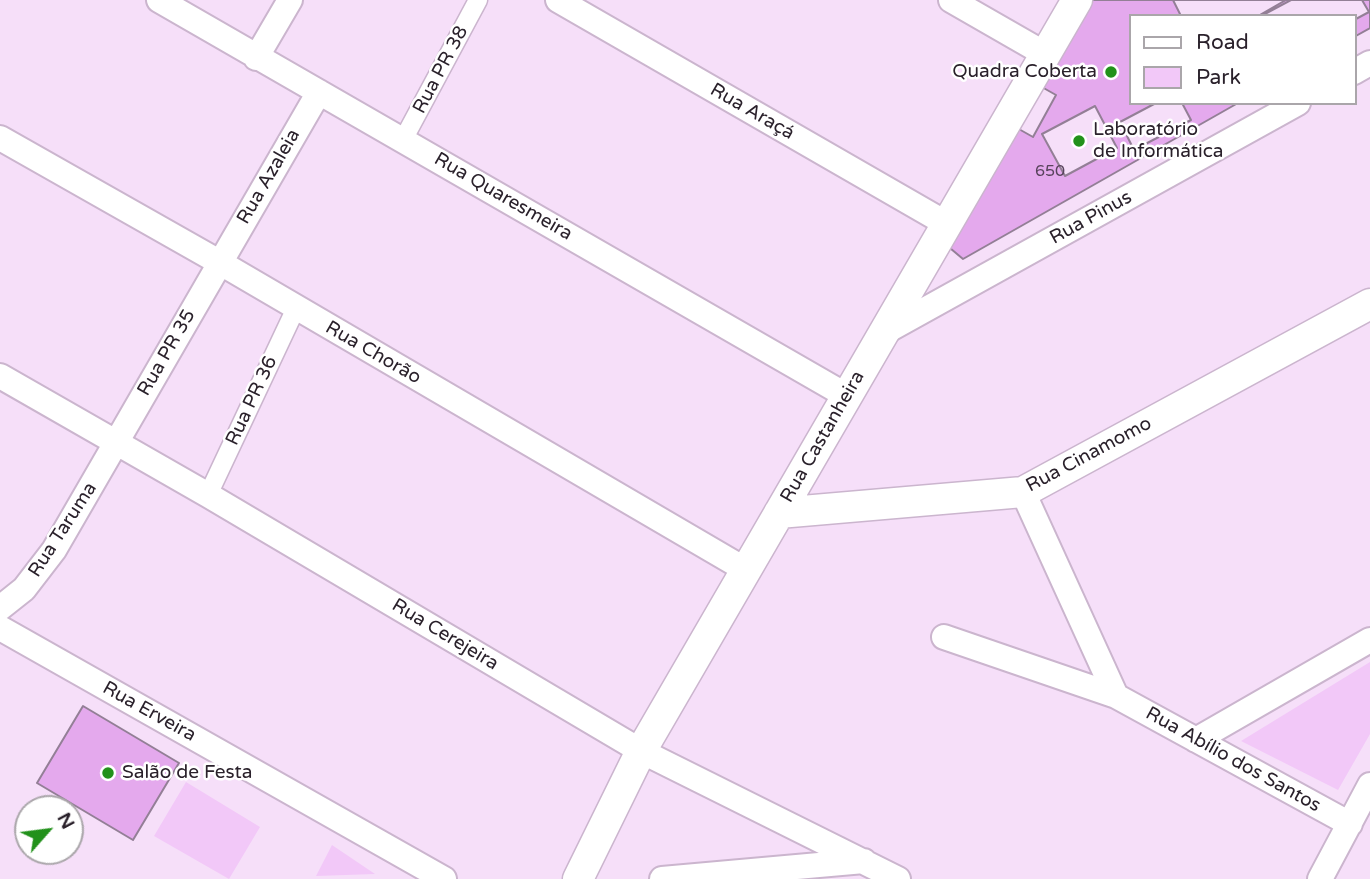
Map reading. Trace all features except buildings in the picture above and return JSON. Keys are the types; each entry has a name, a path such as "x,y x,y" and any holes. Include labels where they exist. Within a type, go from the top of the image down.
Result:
{"street":[{"name":"Rua Quaresmeira","path":"159,0 847,396"},
{"path":"256,58 290,0"},
{"name":"Rua PR 38","path":"403,140 478,0"},
{"name":"Rua Araçá","path":"558,0 947,224"},
{"path":"951,0 1045,54"},
{"name":"Rua Castanheira","path":"578,879 641,751 1077,0"},
{"name":"Rua Azaleia","path":"219,262 319,92"},
{"name":"Rua Pinus","path":"883,333 1294,105"},
{"name":"Rua Chorão","path":"0,138 219,262 746,570"},
{"name":"Rua PR 35","path":"116,443 219,262"},
{"name":"Rua Cinamomo","path":"779,513 1023,492 1370,304"},
{"name":"Rua PR 36","path":"208,495 296,308"},
{"name":"Rua Cerejeira","path":"0,376 208,495 641,751 898,879"},
{"name":"Rua Taruma","path":"0,608 24,589 54,550 116,443"},
{"path":"1023,492 1116,696"},
{"name":"Rua Erveira","path":"0,628 444,879"},
{"name":"Rua Abílio dos Santos","path":"944,637 1116,696 1350,824"},
{"path":"1196,740 1370,640"},
{"path":"1320,879 1370,785"},
{"path":"662,879 865,861"}],"green space":[{"path":"1370,662 1370,734 1338,790 1241,741"},
{"path":"186,782 260,827 229,879 154,836"},
{"path":"332,845 375,874 316,876"}],"place":[{"name":"Quadra Coberta","path":"1111,72"},
{"name":"Laboratório de Informática","path":"1079,141"},
{"name":"Salão de Festa","path":"108,773"}]}
